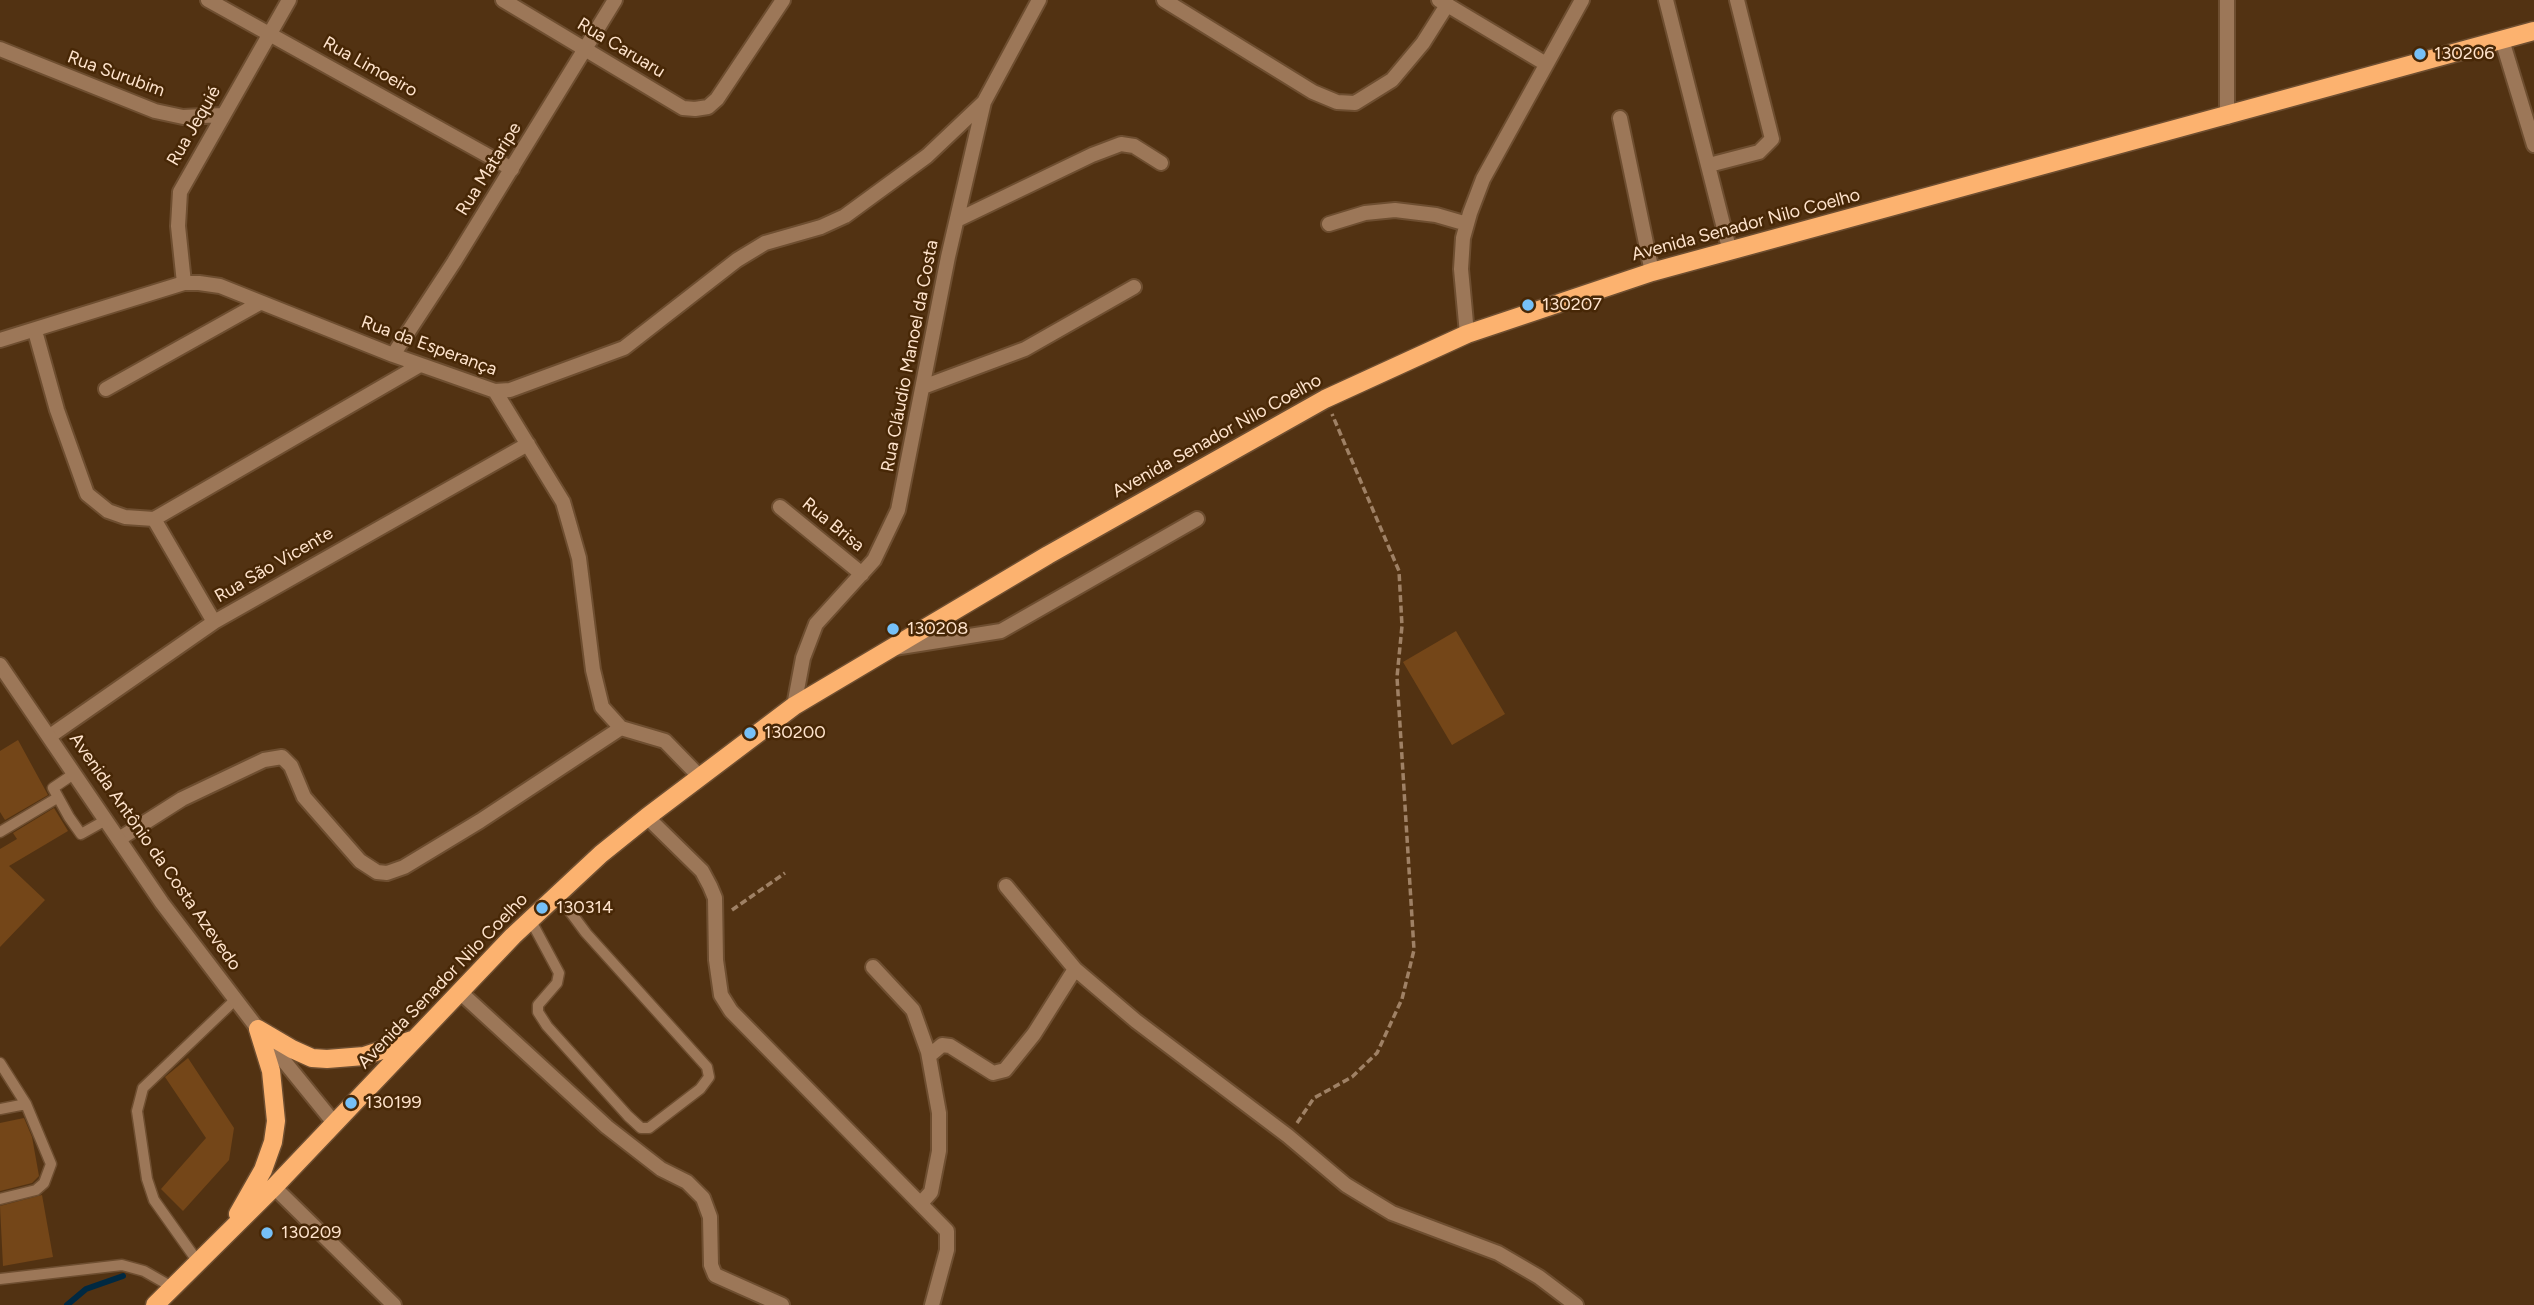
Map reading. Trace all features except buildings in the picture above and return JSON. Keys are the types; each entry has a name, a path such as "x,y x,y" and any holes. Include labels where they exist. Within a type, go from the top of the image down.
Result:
{"main road":[{"name":"Avenida Senador Nilo Coelho","path":"155,1305 274,1187 530,919 647,817 794,706 1217,458 1325,399 1467,334 1652,272 2227,117 2534,30"},
{"path":"257,1029 312,1058 327,1059 364,1056 416,1039"},
{"path":"223,1237 263,1170 273,1142 276,1098 271,1071 257,1029"}],"street":[{"name":"Rua Limoeiro","path":"208,0 512,169"},
{"name":"Rua Jequié","path":"184,283 178,226 180,192 289,0"},
{"name":"Rua Caruaru","path":"503,0 683,108 708,107 717,99 783,0"},
{"name":"Rua Mataripe","path":"393,355 512,169 615,0"},
{"name":"Rua Cláudio Manoel da Costa","path":"794,706 803,659 817,624 874,560 898,510 984,102 1040,0"},
{"path":"1164,0 1312,92 1337,102 1355,103 1392,80 1423,43 1443,3 1546,64"},
{"path":"1467,334 1461,269 1467,224 1483,179 1583,0"},
{"path":"1667,0 1730,252"},
{"path":"1709,164 1759,152 1772,139 1737,0"},
{"path":"2227,0 2227,117"},
{"path":"2502,40 2534,145"},
{"name":"Rua Surubim","path":"0,49 155,111 183,117 223,115"},
{"name":"Rua da Esperança","path":"0,340 184,283 220,286 258,304 495,391 525,386 624,348 755,249 821,227 875,196 927,156 984,102"},
{"path":"1620,118 1652,272"},
{"path":"957,220 1092,155 1121,144 1134,146 1161,163"},
{"path":"1329,224 1365,213 1395,210 1436,215 1467,224"},
{"path":"923,387 1025,349 1134,287"},
{"path":"106,389 258,304"},
{"path":"35,331 57,410 87,494 108,511 125,517 154,519 419,365"},
{"path":"495,391 563,502 569,519 579,558 593,670 602,707 621,728 665,741 700,777"},
{"name":"Rua São Vicente","path":"50,736 214,622 528,444"},
{"name":"Rua Brisa","path":"780,507 862,573"},
{"path":"154,519 214,622"},
{"path":"889,649 1002,631 1197,519"},
{"name":"Avenida Antônio da Costa Azevedo","path":"0,665 162,903 257,1029 335,1124"},
{"path":"119,839 182,799 264,760 282,757 291,766 304,797 360,861 377,872 387,873 404,867 480,821 621,728"},
{"path":"647,817 702,871 715,898 716,960 721,995 732,1011 943,1226 948,1238 932,1305"},
{"path":"1006,886 1075,969 1136,1021 1288,1136 1346,1185 1392,1213 1498,1253 1539,1277 1576,1305"},
{"path":"873,967 913,1010 929,1056 939,1113 939,1151 931,1192 922,1202"},
{"path":"929,1056 942,1045 950,1046 993,1073 1005,1070 1034,1034 1075,969"},
{"path":"460,992 607,1127 661,1169 687,1182 703,1198 710,1217 711,1265 715,1275 782,1305"},
{"path":"274,1187 394,1305"}],"lane":[{"path":"75,773 53,788 57,798 81,834 106,820"},
{"path":"0,839 3,831 57,798"},
{"path":"530,919 559,973 557,983 538,1005 538,1012 547,1026 628,1116 641,1128 649,1128 700,1089 709,1077 707,1067 586,933 557,894"},
{"path":"198,1262 154,1200 147,1179 136,1111 144,1088 235,1000"},
{"path":"0,1063 26,1104 49,1154 50,1171 44,1183 36,1190 0,1199"},
{"path":"0,1110 26,1104"},
{"path":"0,1279 122,1265 144,1270 173,1287"}],"path":[{"path":"1288,1136 1314,1098 1352,1077 1377,1053 1402,999 1414,950 1397,677 1402,626 1399,571 1325,399"},
{"path":"716,921 785,873"}],"waterway":[{"path":"67,1305 86,1289 123,1276"}],"place":[{"name":"130206","path":"2420,54"},
{"name":"130207","path":"1528,305"},
{"name":"130208","path":"893,629"},
{"name":"130200","path":"750,733"},
{"name":"130314","path":"542,908"},
{"name":"130199","path":"351,1103"},
{"name":"130209","path":"267,1233"}]}
